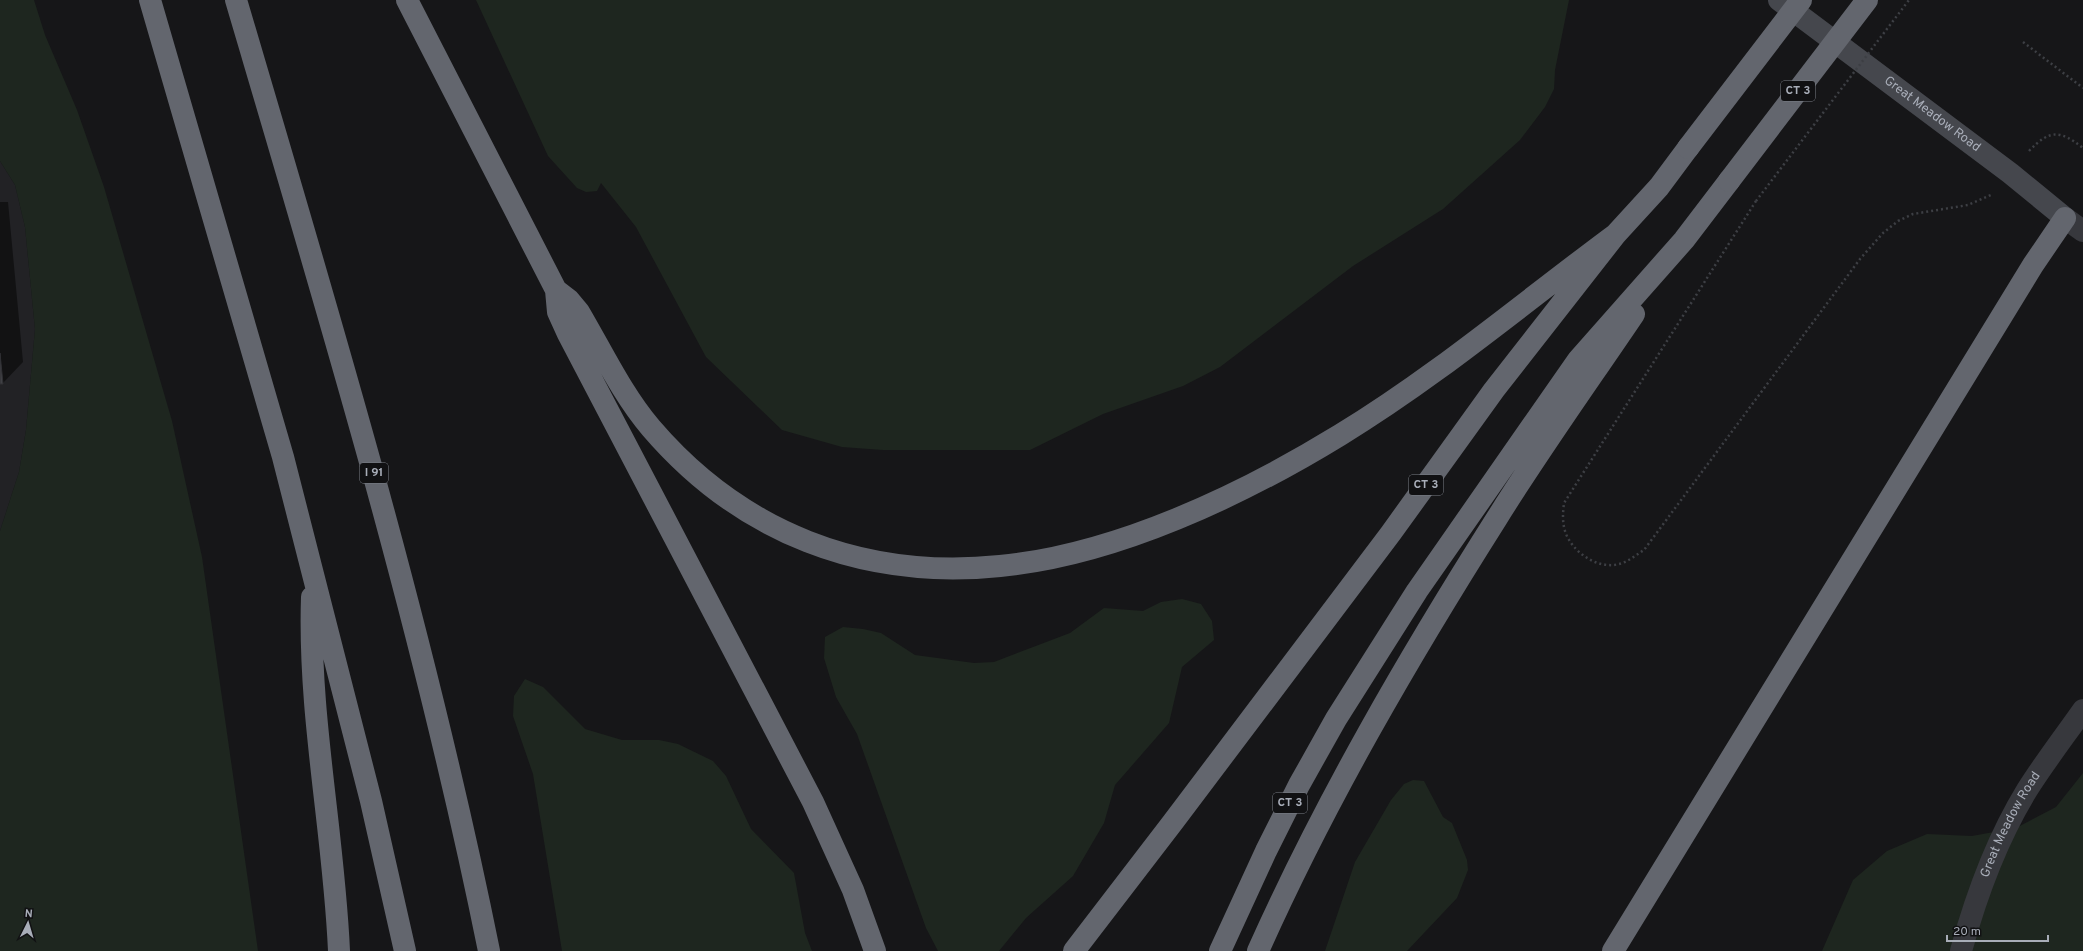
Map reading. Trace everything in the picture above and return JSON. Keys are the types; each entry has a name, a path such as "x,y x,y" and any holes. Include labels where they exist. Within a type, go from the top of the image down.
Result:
{"highway":[{"path":"150,0 283,457 371,801 405,951"},
{"name":"I 91","path":"236,0 345,369 389,528 446,753 490,951"},
{"path":"407,0 473,132 556,290 558,312 568,334 813,802 853,890 875,951"},
{"name":"CT 3","path":"1074,951 1187,804 1391,533 1494,390 1616,234 1659,187 1801,0"},
{"name":"CT 3","path":"1220,951 1299,785 1336,719 1384,642 1487,490 1578,360 1684,240 1867,0"},
{"path":"1613,951 2029,272 2065,218"},
{"path":"556,290 569,300 579,312 627,395 651,427 679,457 737,505 776,528 828,550 889,563 933,568 963,569 1002,566 1083,550 1166,522 1254,483 1340,435 1387,405 1433,373 1616,234"},
{"path":"1258,951 1313,836 1401,677 1497,517 1684,240"},
{"path":"312,570 311,650 314,702 332,867 339,951"}],"street":[{"name":"Great Meadow Road","path":"1779,0 2010,174 2083,231"},
{"name":"Great Meadow Road","path":"1961,951 1968,924 1986,875 2006,829 2027,791 2083,710"}],"path":[{"path":"1909,0 1756,201 1564,503 1562,520 1565,532 1576,549 1586,558 1602,564 1618,564 1644,550 1860,259 1883,233 1898,221 1913,214 1968,205 1995,194 2038,142 2053,134 2067,136 2083,148"},
{"path":"2023,42 2083,88"}],"shaded area":[{"path":"0,0 34,0 45,35 77,110 104,187 172,421 202,557 258,951 0,951 0,531 19,472 26,430 35,329 25,227 15,185 0,161"},
{"path":"476,0 1569,0 1555,70 1554,89 1545,107 1520,140 1443,209 1353,266 1220,367 1183,386 1103,414 1030,450 883,450 842,447 782,430 706,357 636,227 601,183 597,191 586,192 577,188 548,156"},
{"path":"0,161 15,185 25,227 35,329 26,430 19,472 0,531"},
{"path":"1182,599 1201,604 1212,621 1214,640 1182,667 1169,723 1115,785 1104,823 1073,876 1026,918 999,951 938,951 926,928 857,734 836,697 824,658 825,637 843,627 863,629 881,633 915,655 974,663 994,662 1070,633 1104,608 1143,611 1161,602"},
{"path":"525,679 543,687 585,729 622,740 659,740 678,744 713,761 726,776 751,829 794,873 805,933 812,951 562,951 533,774 513,716 514,696"},
{"path":"2083,773 2083,951 1822,951 1853,880 1887,851 1927,834 1972,836 2016,828 2056,807"},
{"path":"1413,780 1424,781 1443,817 1452,823 1467,860 1468,870 1457,898 1407,951 1325,951 1355,862 1391,800 1404,784"}],"building":[{"path":"0,353 3,384 0,384"}]}
